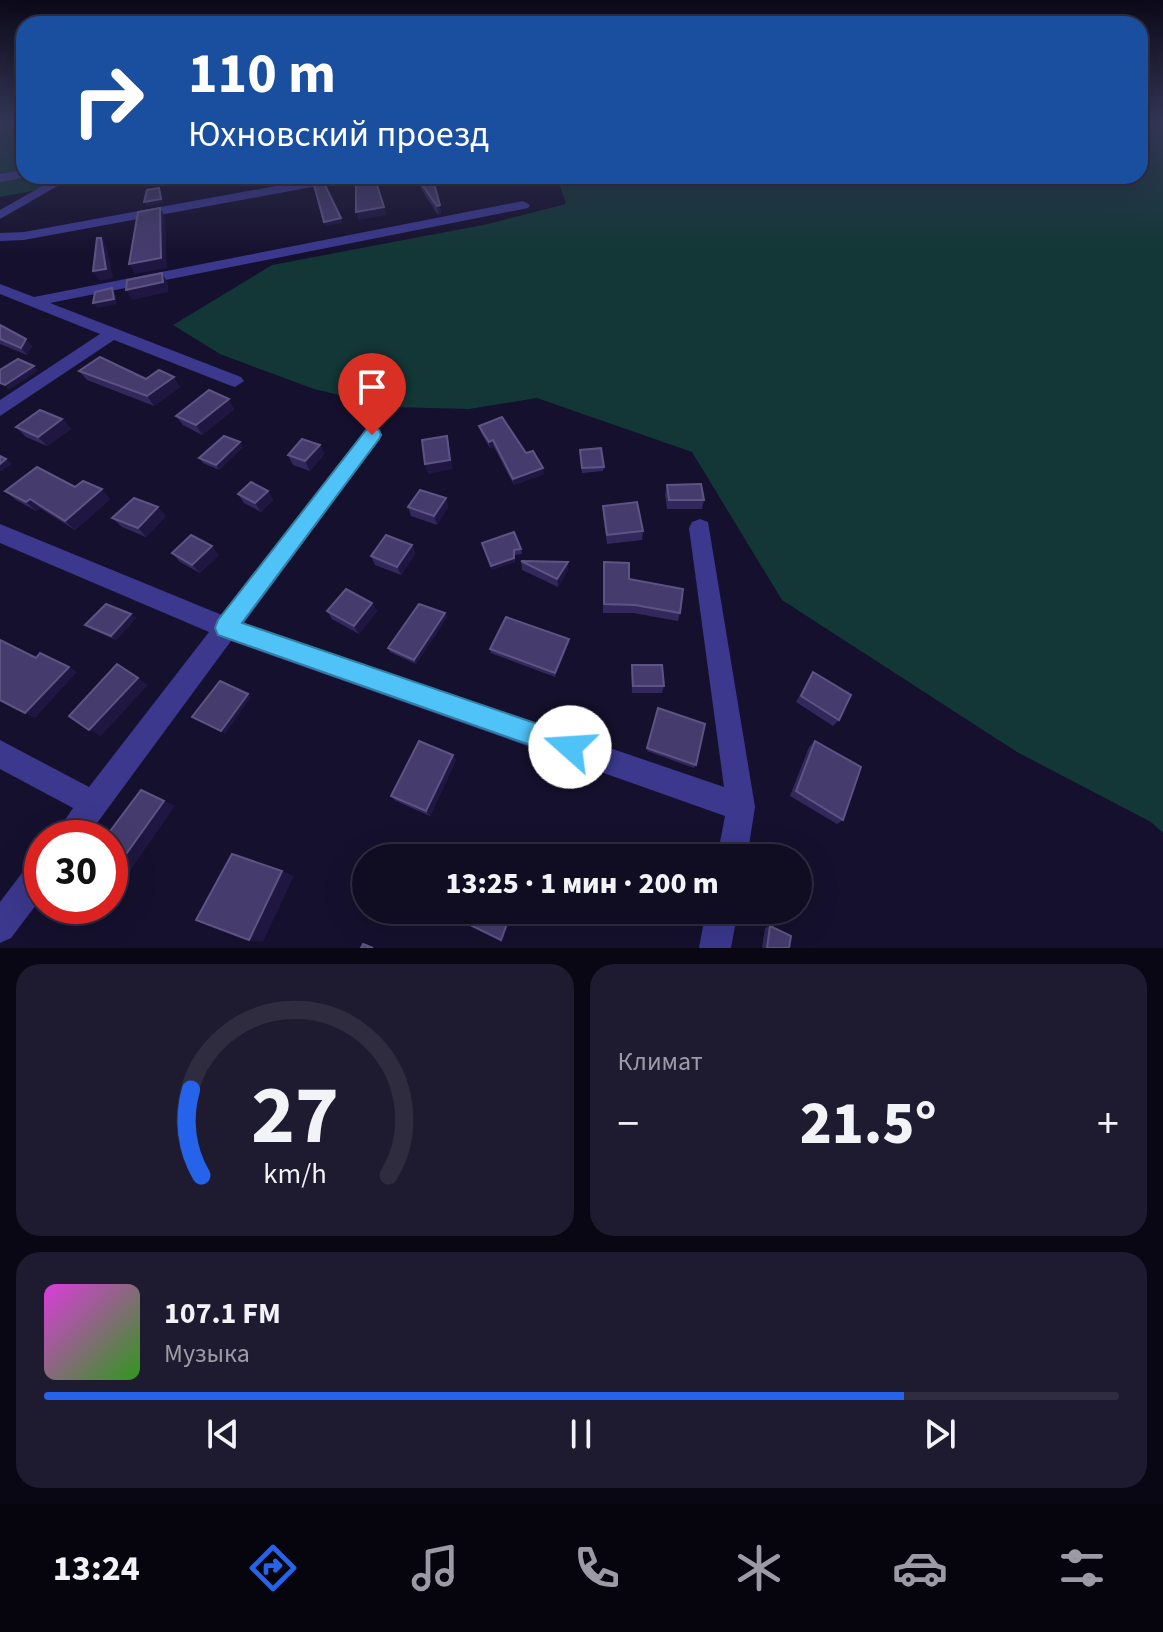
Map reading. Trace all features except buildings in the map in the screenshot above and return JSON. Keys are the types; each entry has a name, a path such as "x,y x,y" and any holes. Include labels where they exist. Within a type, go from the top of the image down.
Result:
{"street":[{"path":"0,215 55,184"},
{"path":"0,237 24,236 307,184"},
{"path":"35,301 523,205"},
{"path":"0,289 235,381"},
{"path":"0,409 114,332"},
{"path":"81,820 372,435"},
{"path":"700,528 741,807 734,844"},
{"path":"0,533 226,628 741,807"},
{"path":"0,754 93,804"},
{"path":"0,927 24,896"},
{"path":"715,948 719,924"}],"green space":[{"path":"0,165 16,165 16,184 69,184 0,197"},
{"path":"1148,165 1163,165 1163,833 1151,822 1017,752 782,600 692,452 537,398 469,409 390,407 314,389 220,354 173,325 272,265 488,224 566,204 560,184 1148,184"}],"route":[{"path":"372,435 226,628 570,747"}]}
